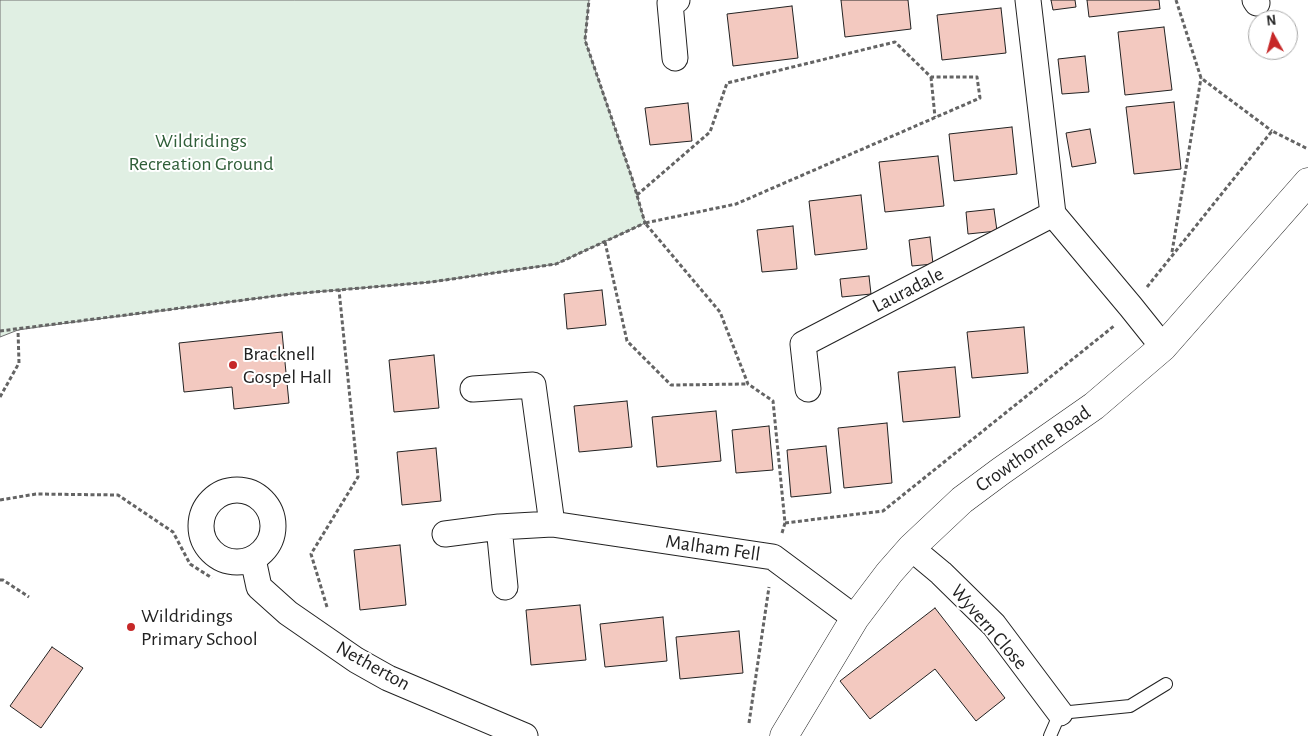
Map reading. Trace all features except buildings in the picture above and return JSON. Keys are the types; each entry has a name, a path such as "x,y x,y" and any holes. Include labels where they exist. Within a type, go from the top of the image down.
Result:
{"street":[{"path":"675,58 670,3 677,0"},
{"path":"1028,0 1053,214 1163,347"},
{"name":"Crowthorne Road","path":"784,736 855,618 889,573 912,548 962,500 1094,406 1163,347 1308,182"},
{"name":"Lauradale","path":"808,389 803,344 1053,214"},
{"path":"473,388 534,385 552,524"},
{"name":"Malham Fell","path":"445,534 499,527 552,524 773,556 855,618"},
{"path":"499,527 505,587"},
{"name":"Wyvern Close","path":"912,548 994,625 1060,713"},
{"name":"Netherton","path":"253,559 259,587 288,613 356,660 388,678 525,736"}],"lane":[{"path":"1050,736 1060,713 1130,706 1166,684"}],"path":[{"path":"588,0 585,40 645,223 720,312 748,384 773,401 786,523 773,556 749,723"},
{"path":"1172,254 1201,78 1176,0"},
{"path":"0,331 291,294 431,282 556,264 645,223 736,204 980,98 977,78 932,76 895,42 727,83 710,132 637,195"},
{"path":"932,76 935,117"},
{"path":"1201,78 1272,131 1308,149"},
{"path":"786,523 884,512 1120,322 1172,254 1272,131"},
{"path":"605,242 627,340 671,385 748,384"},
{"path":"327,608 311,554 358,477 339,290"},
{"path":"0,397 19,363 18,330"},
{"path":"0,500 36,494 118,495 172,532 190,564 212,578"},
{"path":"0,580 29,596"}],"green space":[{"name":"Wildridings Recreation Ground","path":"0,0 589,0 585,40 632,178 645,223 556,264 431,282 291,294 52,325 18,330 0,337"}],"place":[{"name":"Bracknell Gospel Hall","path":"233,365"},
{"name":"Wildridings Primary School","path":"131,627"}]}
